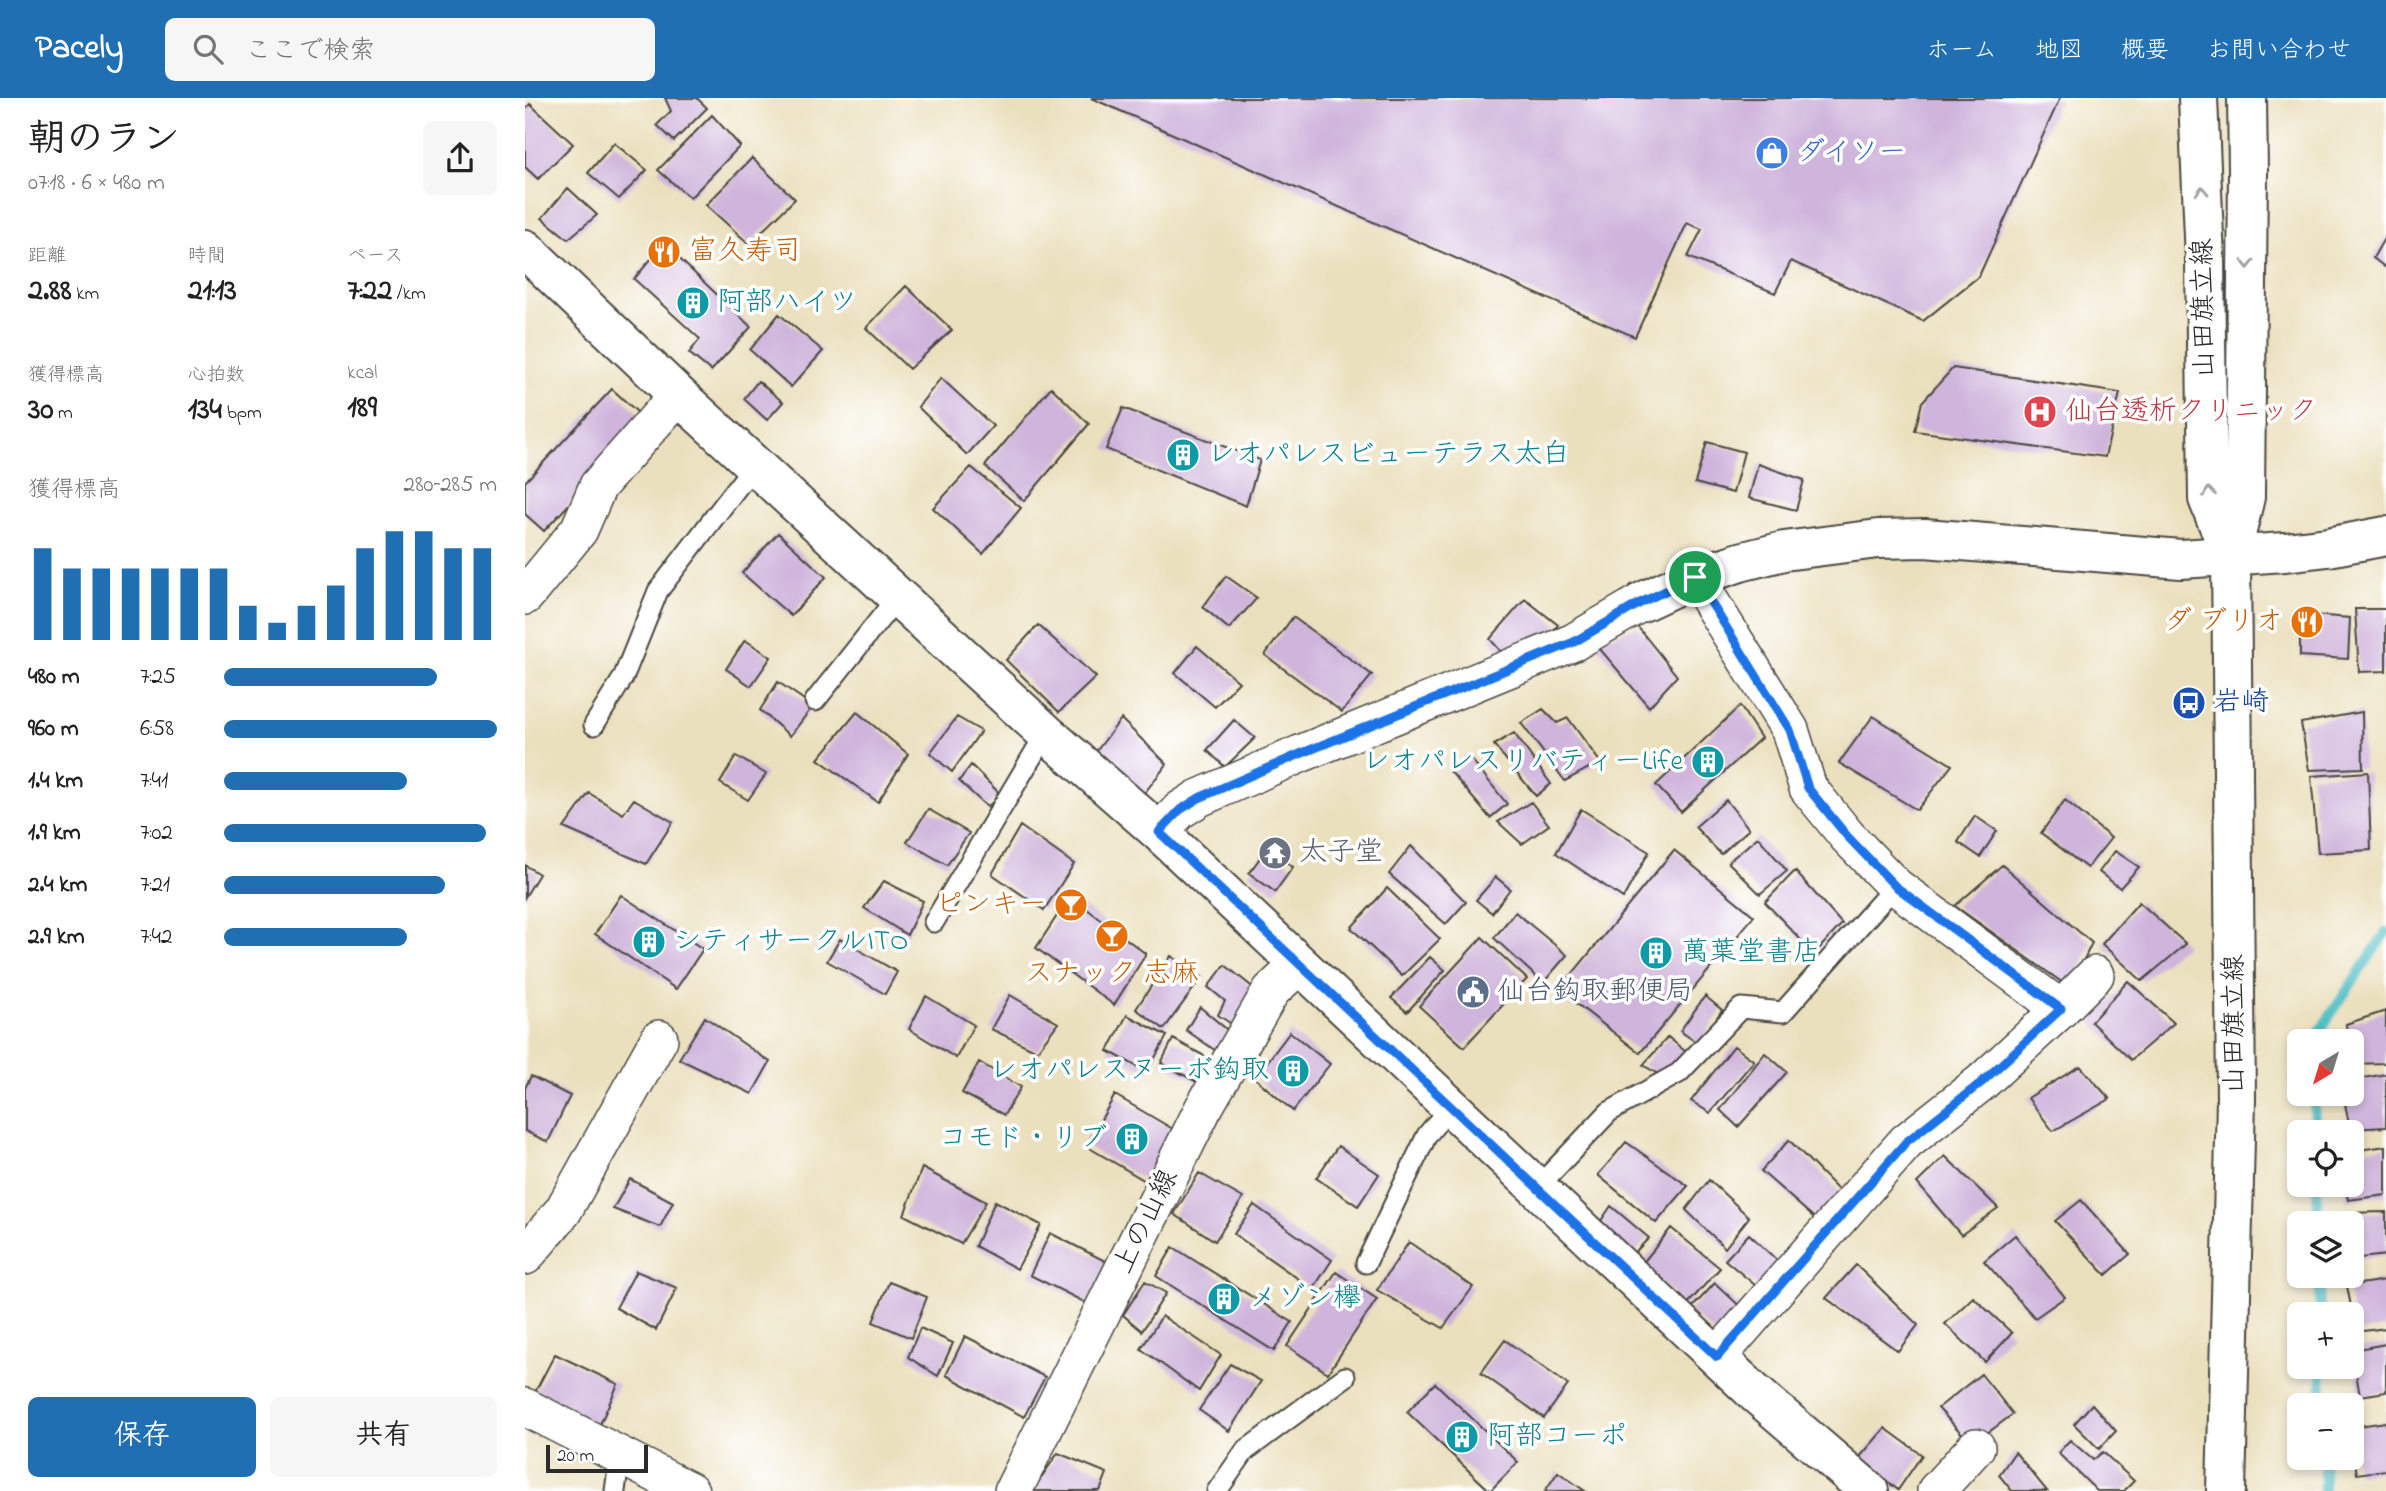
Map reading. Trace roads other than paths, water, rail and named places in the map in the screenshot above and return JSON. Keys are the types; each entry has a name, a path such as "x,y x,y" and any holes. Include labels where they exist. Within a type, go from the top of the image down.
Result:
{"street":[{"name":"山田旗立線","path":"2198,98 2205,260 2208,499 2231,556"},
{"name":"山田旗立線","path":"2226,1491 2236,1100 2231,556 2245,497 2249,172 2247,98"},
{"path":"525,249 678,395 1159,832 1717,1357 1869,1491"},
{"path":"525,596 579,530 598,486 678,395"},
{"path":"1159,832 1180,810 1199,798 1574,642 1642,602 1695,577 1784,551 1878,539 1925,538 2181,559 2328,547 2386,536"},
{"path":"1695,577 1790,730 1808,788 1847,836 1895,886 2061,1009"},
{"name":"上の山線","path":"1013,1491 1203,1109 1271,991 1299,965"},
{"path":"1717,1357 1906,1142 1982,1082 2095,975"},
{"path":"525,1256 563,1211 659,1039"},
{"path":"525,1407 690,1491"},
{"path":"1936,1491 1976,1447"}],"lane":[{"path":"594,725 623,678 658,591 755,464"},
{"path":"815,701 899,595"},
{"path":"934,922 1047,733"},
{"path":"1537,1188 1609,1112 1679,1073 1741,1008 1783,1012 1895,886"},
{"path":"1366,1263 1426,1135 1450,1107"},
{"path":"1217,1491 1245,1451 1345,1377"},
{"path":"615,1491 620,1455"}],"waterway":[{"path":"2321,1029 2386,932"},
{"path":"2314,1106 2315,1120"},
{"path":"2317,1197 2318,1211"},
{"path":"2319,1288 2320,1302"},
{"path":"2321,1379 2322,1393"},
{"path":"2324,1470 2324,1491"}],"place":[{"name":"ダイソー","path":"1772,153"},
{"name":"富久寿司","path":"664,252"},
{"name":"阿部ハイツ","path":"693,303"},
{"name":"仙台透析クリニック","path":"2040,412"},
{"name":"レオパレスビューテラス太白","path":"1183,455"},
{"name":"ダ ブリオ","path":"2307,622"},
{"name":"岩崎","path":"2189,703"},
{"name":"レオパレスリバティーLife","path":"1708,762"},
{"name":"太子堂","path":"1275,853"},
{"name":"ピンキー","path":"1071,905"},
{"name":"スナック 志麻","path":"1112,936"},
{"name":"シティサークルITO","path":"649,942"},
{"name":"萬葉堂書店","path":"1656,953"},
{"name":"仙台鈎取郵便局","path":"1473,992"},
{"name":"レオパレスヌーボ鈎取","path":"1293,1071"},
{"name":"コモド・リブ","path":"1132,1139"},
{"name":"メゾン欅","path":"1224,1299"},
{"name":"阿部コーポ","path":"1462,1437"}]}
